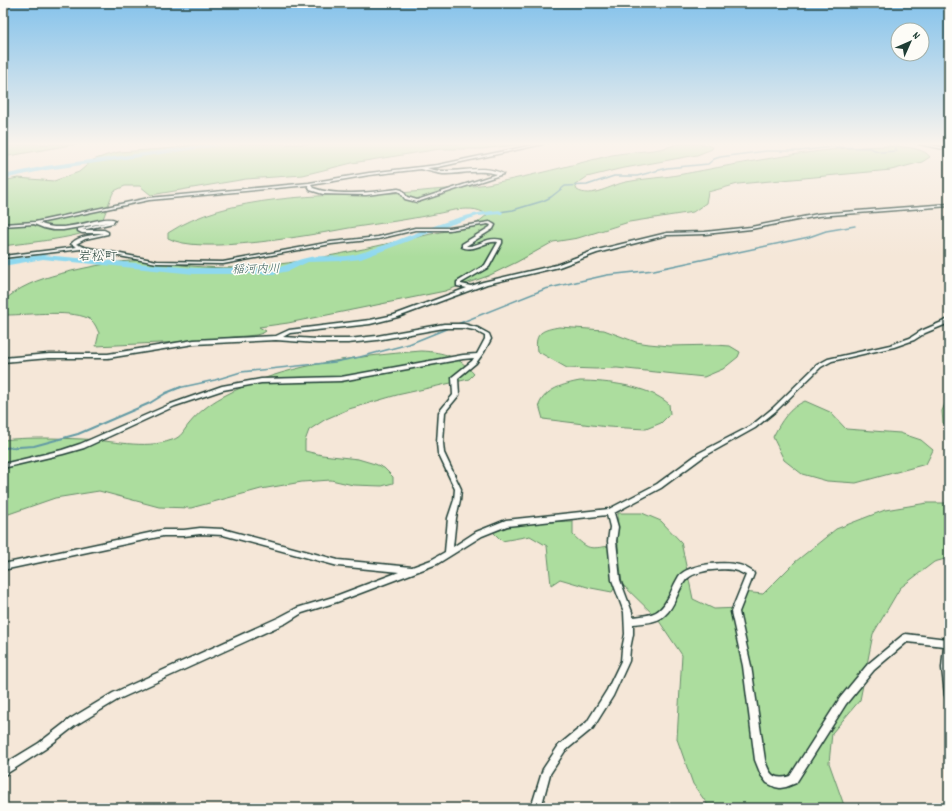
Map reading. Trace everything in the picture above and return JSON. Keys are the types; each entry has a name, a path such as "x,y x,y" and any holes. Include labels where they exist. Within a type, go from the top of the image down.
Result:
{"street":[{"path":"3,225 35,223 149,199 322,182"},
{"path":"309,184 311,189 322,193 373,194 398,190 406,198 417,201 477,182"},
{"path":"276,338 289,332 370,322 396,316 485,283 558,266 595,252 667,234 705,233 751,228 818,215 865,213 916,206 949,205"},
{"path":"35,223 42,228 61,229 100,220 114,221 80,230 80,232 106,232 101,235 74,242 73,244 83,248"},
{"path":"3,257 83,248 157,262 223,263 331,243 378,238 418,229 439,230 485,223 493,225 492,228 464,245 464,247 470,248 494,239 500,241 487,266 463,278 459,282 459,285 472,288"},
{"path":"3,771 42,746 73,722 116,696 283,620 300,610 334,600 434,562 479,534 506,523 610,512 659,486 701,455 753,427 775,409 819,366 830,360 905,342 923,332 949,321"},
{"path":"3,360 49,356 108,356 146,351 183,343 276,338 317,341 348,341 378,338 444,326 464,326 476,329 487,336 488,339 478,356 455,377 456,395 444,407 442,412 440,443 441,452 458,489 448,554"},
{"path":"3,466 82,446 173,405 222,388 261,381 341,379 456,358 478,356"},
{"path":"536,808 546,772 562,748 590,725 610,693 626,661 626,649 629,634 628,612 616,580 612,541 614,527 610,512"},
{"path":"3,567 163,533 200,531 223,532 338,563 412,570"},
{"path":"628,621 644,619 660,614 671,603 682,579 689,572 705,568 739,568 750,574 735,612 747,666 760,760 764,775 774,782 787,782 792,780 843,701 871,667 906,638 948,643 946,668 949,695"}],"green space":[{"path":"3,182 229,182 151,195 140,186 125,186 114,191 100,225 93,230 69,237 3,246"},
{"path":"499,182 580,182 575,185 577,190 588,193 629,182 762,182 738,184 708,192 706,203 693,212 629,222 578,238 553,242 488,276 445,291 288,323 259,327 266,331 256,335 181,342 96,346 99,333 92,321 84,317 63,314 7,315 3,313 3,302 15,292 37,281 71,271 122,262 148,260 179,265 222,268 243,268 288,263 339,254 465,227 477,223 487,215 476,210 454,210 415,218 309,235 229,245 183,243 168,238 168,233 192,220 218,211 247,204 306,197 406,193"},
{"path":"559,327 604,330 636,342 649,344 670,346 730,346 740,352 738,357 723,369 704,377 617,368 567,368 537,351 536,345 538,336 548,329"},
{"path":"421,351 451,356 463,363 474,374 469,379 397,395 349,409 326,419 309,430 305,441 305,451 322,455 358,459 384,468 393,477 393,483 382,486 353,485 331,480 302,482 261,489 191,508 159,507 99,491 55,498 3,516 3,440 22,438 53,438 93,440 127,444 161,443 172,440 182,434 196,416 217,400 245,386 269,377 318,364 344,359"},
{"path":"580,381 602,382 627,386 650,393 669,404 670,414 661,423 646,429 608,427 543,419 539,405 542,399 550,391 556,388"},
{"path":"949,394 949,427 943,423 942,411"},
{"path":"805,401 830,412 846,429 900,433 921,440 933,450 926,464 856,483 827,481 802,474 784,460 773,437 790,411"},
{"path":"927,503 949,503 949,558 934,562 900,588 873,634 860,700 832,733 829,763 845,808 710,808 693,784 677,739 682,655 657,618 622,584 617,535 618,513 642,513 661,521 681,542 693,599 714,609 740,608 743,592 763,594 795,562 836,529 885,510"},
{"path":"573,521 573,535 586,546 597,548 610,546 610,566 615,587 612,592 591,588 560,579 551,585 547,546 530,536 502,541 493,532 521,523"}],"waterway":[{"path":"499,212 513,210 543,201 551,197 565,186 587,185 596,182"},
{"name":"稲河内川","path":"3,263 43,257 194,271 274,271 286,269 307,260 358,257 450,222 477,214 499,212"},
{"path":"455,325 545,289 607,275 654,270 809,237 826,231 855,226"},
{"path":"179,388 215,380 241,372 335,362 360,357 409,344 451,327"},
{"path":"3,448 34,446 78,434 150,403 166,393 179,388"}],"district":[{"name":"岩松町","path":"98,257"}]}
